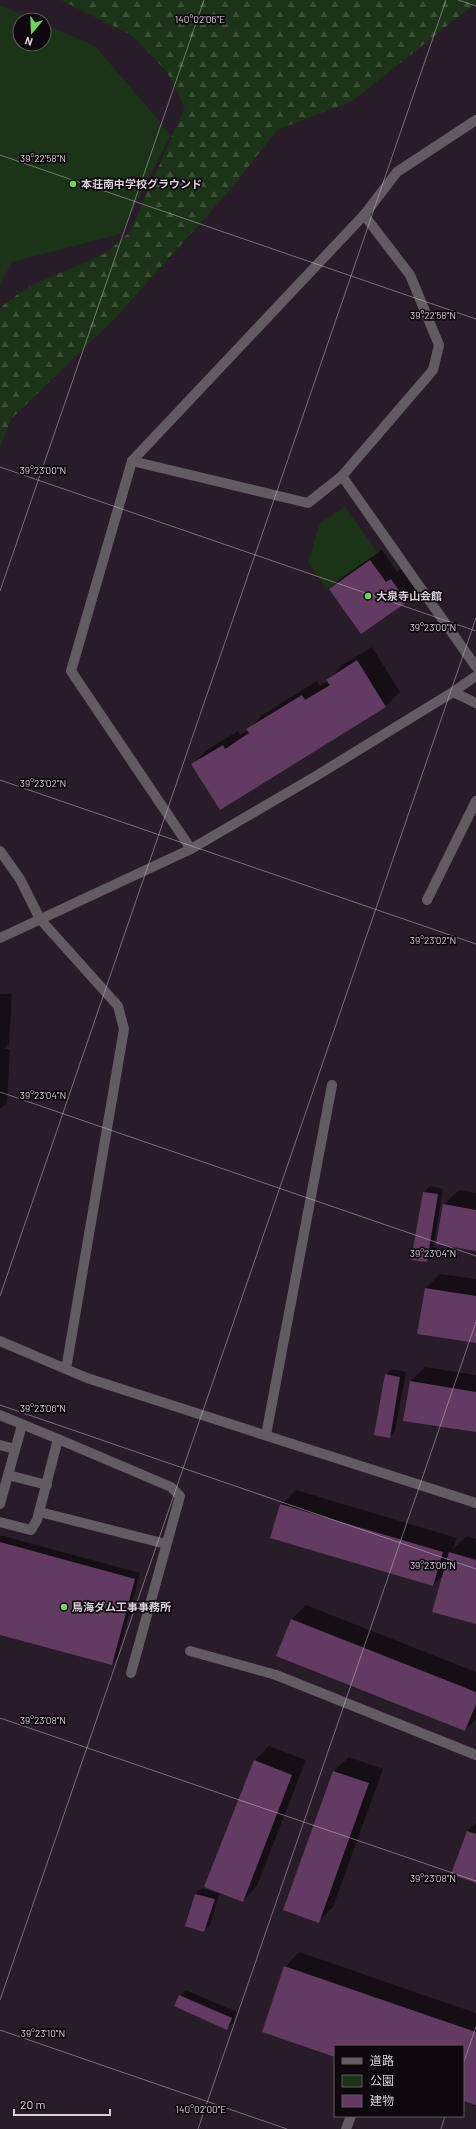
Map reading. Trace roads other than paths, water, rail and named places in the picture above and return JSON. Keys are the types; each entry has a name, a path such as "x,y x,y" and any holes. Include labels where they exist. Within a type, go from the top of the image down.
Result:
{"street":[{"path":"191,849 71,671 132,461 364,215 397,172 476,120"},
{"path":"132,461 308,503 342,476 433,370 439,345 410,275 364,215"},
{"path":"342,476 476,667"},
{"path":"0,938 191,849 453,692 476,676"},
{"path":"453,692 476,703"},
{"path":"427,900 476,801"},
{"path":"0,851 20,879 40,919 118,1006 124,1029 66,1369"},
{"path":"266,1435 332,1084"},
{"path":"0,1341 87,1378 476,1503"},
{"path":"0,1415 171,1487 180,1496 131,1673"},
{"path":"0,1504 22,1425"},
{"path":"0,1522 31,1530 40,1512 58,1440"},
{"path":"0,1445 15,1449"},
{"path":"8,1475 47,1485"},
{"path":"40,1512 166,1544"},
{"path":"190,1650 276,1675 476,1755"},
{"path":"346,2129 351,2117"}],"place":[{"name":"本荘南中学校グラウンド","path":"73,184"},
{"name":"大泉寺山会館","path":"368,596"},
{"name":"鳥海ダム工事事務所","path":"64,1607"}]}
